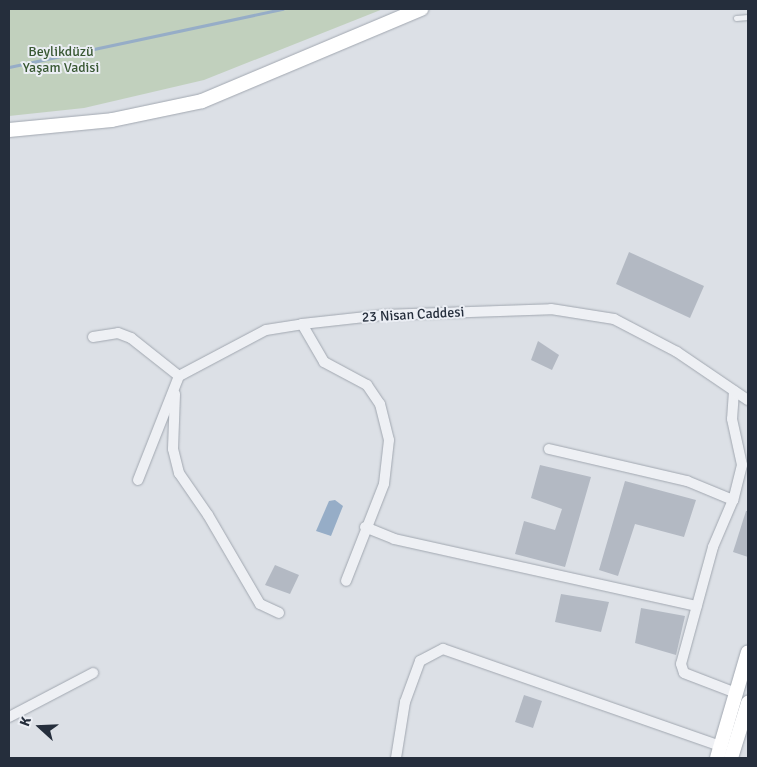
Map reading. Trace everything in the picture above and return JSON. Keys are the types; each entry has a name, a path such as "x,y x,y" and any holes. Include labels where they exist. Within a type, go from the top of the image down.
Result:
{"street":[{"path":"9,130 120,119 202,101 421,9"},
{"name":"23 Nisan Caddesi","path":"177,381 266,330 383,315 551,309 614,320 677,352 748,400"},
{"path":"302,324 324,362 367,385 380,404 389,440 389,466 346,581"},
{"path":"93,337 118,332 131,338 177,381"},
{"path":"138,480 177,381"},
{"path":"177,381 173,449 179,473 260,604 279,613"},
{"path":"734,391 732,419 742,465 732,500 712,547 681,664 684,673 736,693"},
{"path":"549,449 687,482 732,500"},
{"path":"365,527 404,541 696,606"},
{"path":"396,758 405,702 420,661 443,649 718,752 748,652"},
{"path":"9,717 93,673"},
{"path":"731,758 748,703"}],"lane":[{"path":"736,18 748,17"}],"green space":[{"name":"Beylikdüzü Yaşam Vadisi","path":"9,9 383,9 204,80 84,108 9,116"}],"water":[{"path":"335,500 343,506 331,536 316,531 329,501"}],"building":[{"path":"629,252 704,286 690,318 616,284"},
{"path":"538,341 559,355 552,370 531,360"},
{"path":"540,465 591,477 565,567 515,554 524,521 555,530 562,509 531,498"},
{"path":"625,481 696,500 684,537 635,524 618,576 599,570"},
{"path":"746,511 748,511 748,557 733,552"},
{"path":"275,565 299,575 290,594 265,585"},
{"path":"561,594 609,602 601,632 555,622"},
{"path":"641,608 685,616 676,655 635,643"},
{"path":"524,695 542,701 533,728 515,722"}],"waterway":[{"path":"9,67 283,9"}]}
